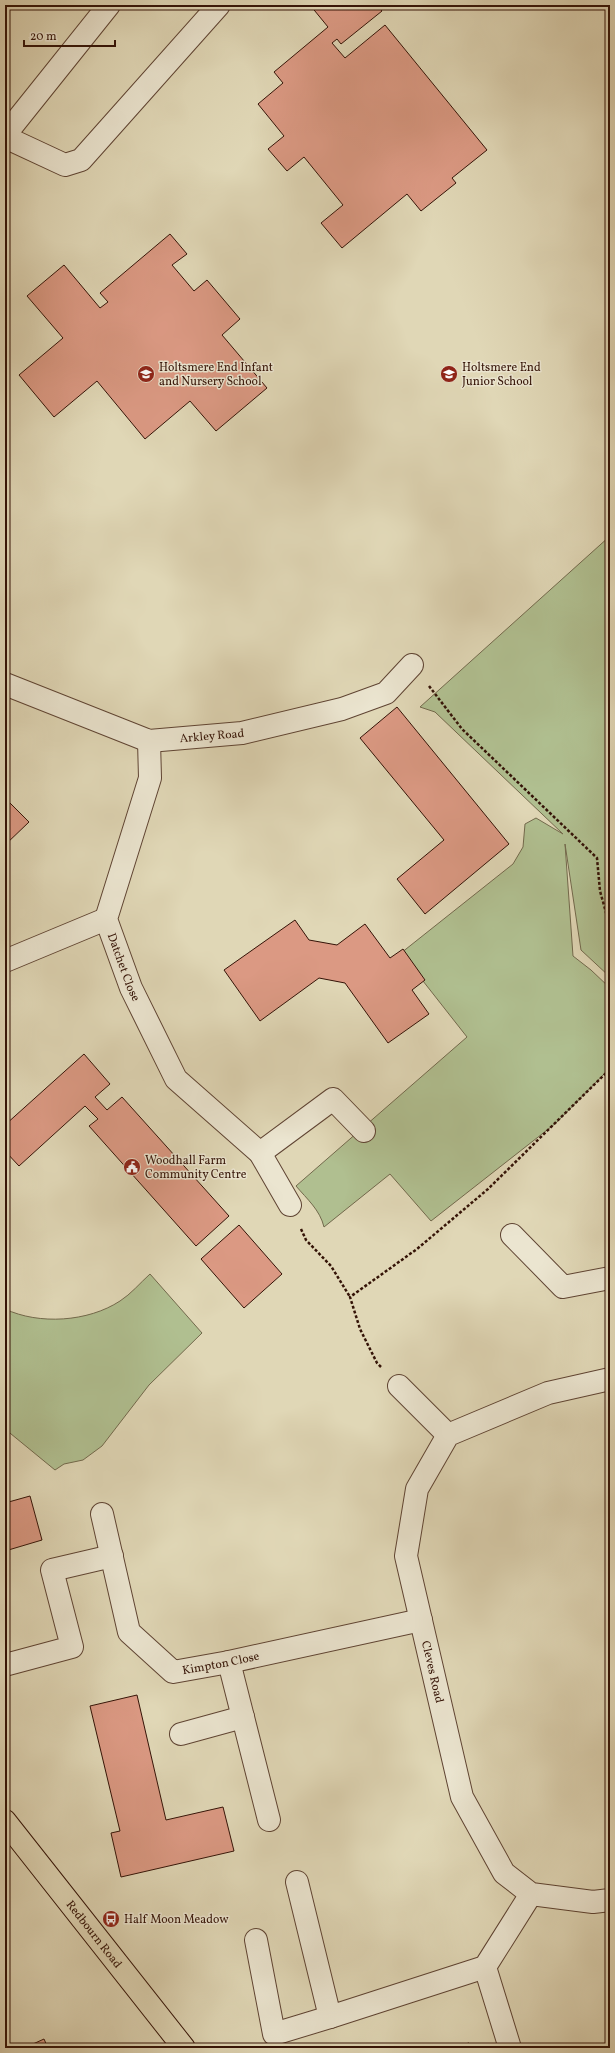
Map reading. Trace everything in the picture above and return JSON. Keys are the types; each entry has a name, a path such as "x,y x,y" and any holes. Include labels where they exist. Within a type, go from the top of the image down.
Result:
{"main road":[{"name":"Redbourn Road","path":"5,1821 184,2048"}],"street":[{"path":"109,5 5,136 65,165 81,160 219,5"},
{"name":"Arkley Road","path":"5,684 149,741 242,733 342,709 386,693 412,665"},
{"name":"Datchet Close","path":"149,741 150,778 106,919 131,988 176,1080 260,1153 290,1206"},
{"path":"5,962 106,919"},
{"path":"260,1153 334,1099 364,1131"},
{"path":"512,1235 563,1287 610,1278"},
{"path":"399,1386 448,1435 548,1393 610,1379"},
{"name":"Cleves Road","path":"448,1435 417,1489 406,1556 462,1797 504,1873 531,1894"},
{"name":"Kimpton Close","path":"102,1514 129,1632 173,1672 229,1662 421,1620"},
{"path":"5,1664 72,1647 52,1570 112,1556"},
{"path":"229,1662 269,1820"},
{"path":"181,1734 244,1717"},
{"path":"297,1882 330,2018"},
{"path":"256,1940 274,2034 330,2018 484,1967 531,1894 593,1902 610,1900"},
{"path":"484,1967 510,2048"}],"path":[{"path":"412,665 462,729 597,858 600,891 610,927"},
{"path":"350,1297 417,1249 488,1189 606,1073 610,1048"},
{"path":"290,1206 306,1240 330,1266 350,1297 360,1330 377,1363 399,1386"}],"green space":[{"path":"610,536 610,977 581,950 565,844 573,956 610,988 610,1068 556,1123 431,1221 390,1174 324,1227 316,1210 296,1186 467,1037 401,953 513,864 523,847 525,824 536,818 563,834 435,712 420,707"},
{"path":"150,1274 202,1333 149,1385 102,1446 83,1460 64,1464 55,1470 5,1429 5,1309 18,1314 48,1319 79,1317 107,1308 120,1301 132,1292"}],"building":[{"path":"310,5 377,5 382,11 341,44 337,39 332,43 345,58 385,25 487,150 452,178 456,183 421,211 407,194 342,248 321,223 343,205 304,157 287,171 268,149 284,136 258,104 283,83 274,72 328,27"},
{"name":"Holtsmere End Infant and Nursery School","path":"170,234 187,254 172,265 194,291 207,280 240,319 222,335 267,388 216,431 190,401 145,439 97,381 54,417 19,375 63,338 27,296 64,265 100,308 108,302 100,293"},
{"path":"397,707 509,844 425,914 397,879 444,840 360,738"},
{"path":"5,798 29,822 5,845"},
{"path":"295,920 309,940 337,945 365,924 390,958 403,949 425,980 412,990 429,1014 388,1043 345,983 319,978 260,1021 224,970"},
{"path":"84,1054 110,1084 95,1097 107,1110 122,1097 229,1216 196,1246 89,1126 98,1119 85,1106 19,1166 5,1151 5,1125"},
{"path":"239,1225 282,1274 244,1308 201,1259"},
{"path":"30,1496 42,1540 5,1551 5,1503"},
{"path":"137,1695 166,1820 223,1807 234,1851 121,1877 111,1833 120,1831 90,1706"},
{"path":"44,2039 48,2048 24,2048"},
{"path":"469,2043 470,2048 450,2048"}],"place":[{"name":"Holtsmere End Infant and Nursery School","path":"146,374"},
{"name":"Holtsmere End Junior School","path":"449,374"},
{"name":"Woodhall Farm Community Centre","path":"132,1167"},
{"name":"Half Moon Meadow","path":"111,1919"}]}
